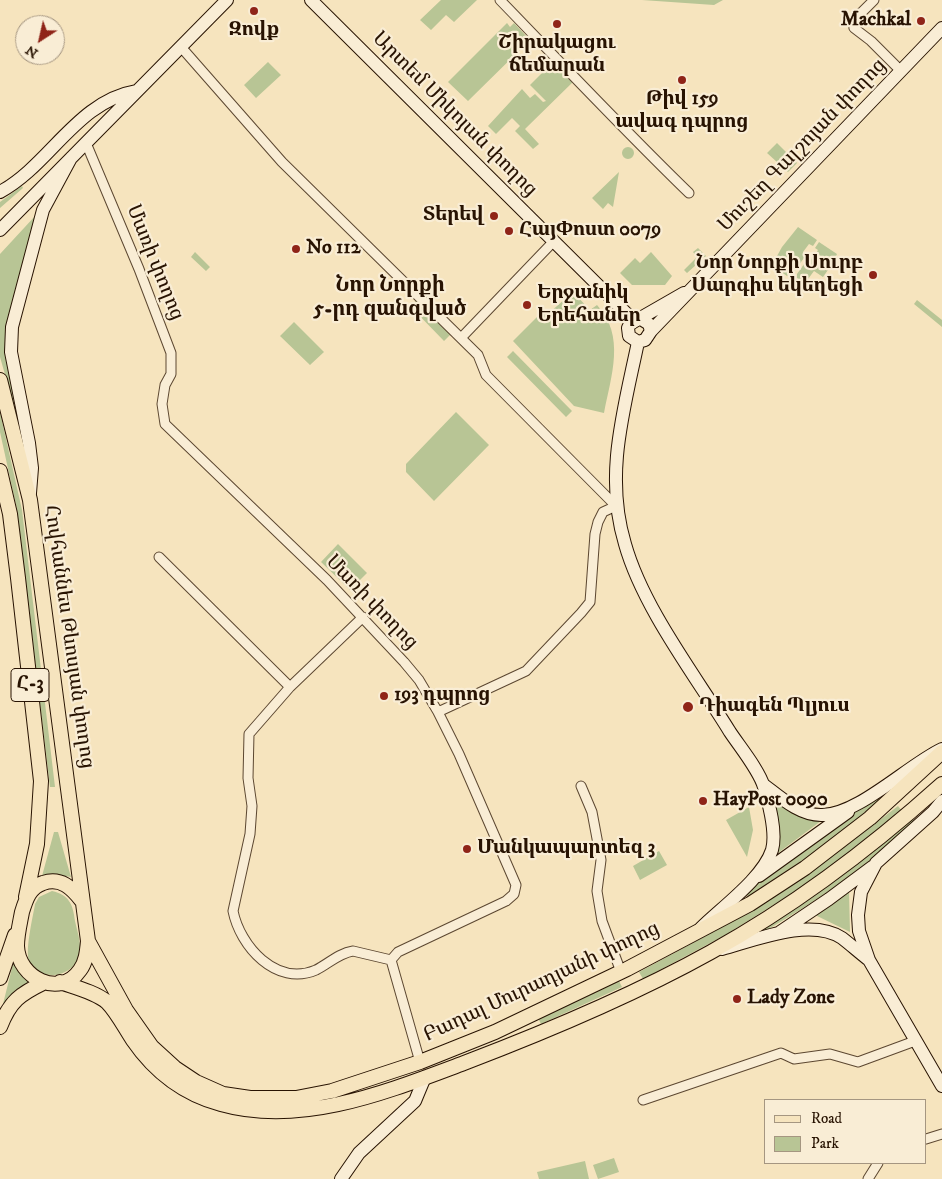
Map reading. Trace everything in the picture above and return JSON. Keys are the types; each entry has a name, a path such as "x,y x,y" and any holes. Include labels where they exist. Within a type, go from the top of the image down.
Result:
{"main road":[{"path":"0,230 227,0"},
{"name":"Արտեմ Միկոյան փողոց","path":"311,0 554,241 637,320"},
{"name":"Մուշեղ Գալշոյան փողոց","path":"651,331 682,302 690,289 942,28"},
{"path":"0,192 21,176 98,106 121,94 137,92"},
{"path":"30,500 30,451 12,352 12,327 43,210 71,158"},
{"name":"Մուշեղ Գալշոյան փողոց","path":"637,320 690,289"},
{"path":"637,320 649,324 651,331 646,340 638,342 631,339 628,328 637,320"},
{"path":"638,342 615,464 616,506 625,545 641,584 660,619 764,785 773,834 771,851 748,884"},
{"name":"Հովհաննես Թևոսյան փողոց","path":"0,380 30,500 82,901"},
{"name":"Հովհաննես Թևոսյան փողոց","path":"0,471 10,514 41,781 37,844 26,900"},
{"path":"699,930 748,884 926,757 942,751"},
{"name":"Բադալ Մուրադյանի փողոց","path":"88,941 126,1010 152,1047 175,1068 196,1082 223,1094 250,1098 296,1098 332,1091 420,1062 495,1032 531,1013 621,972 750,904 805,868 870,818 942,751"},
{"path":"931,763 929,771 932,777 942,782"},
{"name":"Բադալ Մուրադյանի փողոց","path":"60,982 107,1002 143,1054 177,1085 198,1098 268,1113 338,1104 425,1077 540,1034 631,993 712,951 818,884 886,833 942,782"},
{"path":"764,785 796,808 821,816 854,807"},
{"path":"778,933 829,899 876,863 933,812 942,801"},
{"path":"876,863 861,892 858,915 859,931 869,960 942,1086"},
{"path":"0,978 26,900 32,890 46,882 59,882 71,887 82,901 88,941 85,961 80,970 70,980 45,982 32,978 22,964 17,946 18,928"},
{"path":"712,951 778,933 807,929 824,931 841,938 869,960"},
{"path":"621,972 633,980 631,993"},
{"path":"0,1027 7,1009 15,999 45,982"},
{"path":"531,1013 529,1026 540,1034"},
{"path":"341,1179 359,1153 415,1101 425,1077"}],"street":[{"path":"500,0 594,96 623,129 689,194"},
{"path":"874,0 860,14 854,28 871,40 901,70"},
{"path":"181,47 282,162 478,355 486,375 616,506 604,512 598,522 595,534 590,602 581,613 526,671 438,712"},
{"name":"Մառի փողոց","path":"86,143 171,353 171,374 165,385 162,404 165,424 363,617 404,662 438,712 516,885 514,894 506,901 398,952 391,960"},
{"path":"461,338 554,241"},
{"path":"159,557 290,687"},
{"path":"363,617 290,687 249,734 251,824 233,911 236,923 248,945 264,962 276,970 290,973 314,971 353,951 391,960 420,1062"},
{"path":"581,786 592,812 600,860 597,891 602,921 621,972"},
{"path":"643,1100 781,1053 794,1059 830,1054 858,1062 915,1041"},
{"path":"927,1139 942,1134"},
{"path":"868,1179 877,1164"}],"green space":[{"path":"441,0 477,0 454,22 446,15 431,30 420,20"},
{"path":"642,0 723,0 714,5"},
{"path":"507,23 510,27 514,23 530,40 468,101 448,82"},
{"path":"555,60 575,80 525,129 539,144 533,149 515,131 520,126 512,118 496,134 488,126 522,89 530,98 535,94 543,102 546,101 530,85"},
{"path":"268,62 281,75 256,98 244,85"},
{"path":"777,143 797,163 788,172 767,153"},
{"path":"630,147 633,148 633,158 626,159 623,158 622,151 623,148"},
{"path":"619,172 613,207 608,203 603,209 592,198"},
{"path":"22,186 23,188 0,208 0,202"},
{"path":"36,215 11,308 26,448 0,357 0,254"},
{"path":"798,227 817,240 813,246 809,244 803,252 806,255 794,272 791,270 787,276 772,265 782,247"},
{"path":"819,242 837,254 832,264 816,253 818,250 815,248"},
{"path":"698,248 706,256 687,273 684,270 697,257 693,252"},
{"path":"195,252 210,267 206,271 191,257"},
{"path":"651,252 672,276 665,285 632,285 620,273 635,258 640,263"},
{"path":"814,256 830,267 823,277 814,271 805,283 797,278 797,274 809,257 812,259"},
{"path":"573,292 590,310 597,305 606,317 611,330 614,343 613,371 604,413 574,406 513,341 544,310 549,313"},
{"path":"417,300 451,334 444,341 410,306"},
{"path":"917,300 942,320 942,327 914,304"},
{"path":"294,322 324,352 310,365 280,336"},
{"path":"513,351 572,411 566,417 507,357"},
{"path":"0,412 22,510 55,787 50,787 17,510 0,432"},
{"path":"456,412 489,445 434,501 406,472 406,464"},
{"path":"338,544 367,573 350,590 321,562"},
{"path":"885,790 889,796 829,843 748,896 746,894 759,881"},
{"path":"771,797 821,821 778,853 777,827"},
{"path":"898,806 902,811 810,882 727,934 643,979 639,972 750,912 821,865"},
{"path":"749,807 753,830 747,857 726,820"},
{"path":"913,819 917,823 861,868 803,908 762,933 760,929"},
{"path":"54,832 58,832 71,877 52,874 42,876"},
{"path":"659,851 667,865 640,880 633,866"},
{"path":"52,891 62,895 71,905 79,936 80,951 78,960 73,966 58,974 49,975 41,973 34,968 29,961 28,949 35,904 39,897"},
{"path":"849,891 850,932 815,915"},
{"path":"14,960 21,974 32,984 16,990 3,1004"},
{"path":"619,981 622,987 541,1024 538,1018"},
{"path":"614,1158 619,1172 598,1179 593,1165"},
{"path":"585,1161 589,1179 539,1179 537,1172"}],"place":[{"name":"Զովք","path":"254,11"},
{"name":"Machkal","path":"921,21"},
{"name":"Շիրակացու ճեմարան","path":"557,24"},
{"name":"Թիվ 159 ավագ դպրոց","path":"682,80"},
{"name":"Տերեվ","path":"494,216"},
{"name":"ՀայՓոստ 0079","path":"509,231"},
{"name":"No 112","path":"296,249"},
{"name":"Նոր Նորքի Սուրբ Սարգիս եկեղեցի","path":"873,275"},
{"name":"Երջանիկ Երեհաներ","path":"527,305"},
{"name":"193 դպրոց","path":"384,696"},
{"name":"Դիագեն Պլյուս","path":"688,707"},
{"name":"HayPost 0090","path":"703,801"},
{"name":"Մանկապարտեզ 3","path":"467,849"},
{"name":"Lady Zone","path":"737,999"}],"district":[{"name":"Նոր Նորքի 5-րդ զանգված","path":"390,299"}]}
